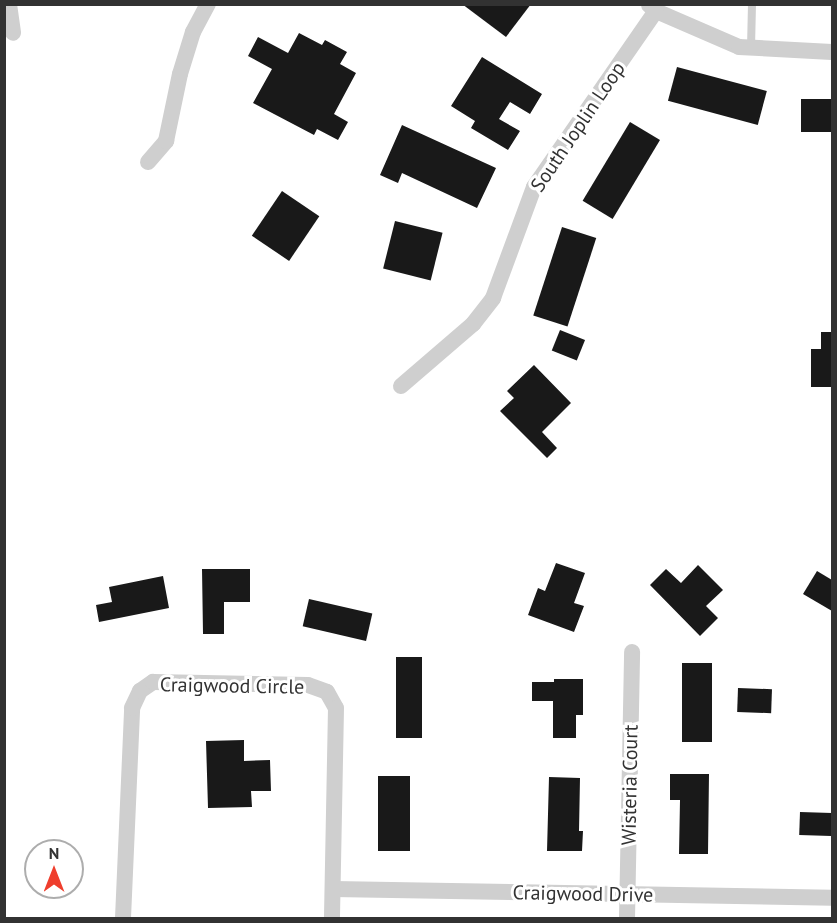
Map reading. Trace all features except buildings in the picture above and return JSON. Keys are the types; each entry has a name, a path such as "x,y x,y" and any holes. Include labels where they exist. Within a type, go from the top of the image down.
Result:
{"street":[{"path":"9,4 13,33"},
{"path":"148,162 166,141 180,74 193,32 208,4"},
{"path":"652,8 739,47 832,52"},
{"name":"South Joplin Loop","path":"401,386 473,324 493,298 534,187 652,8"},
{"name":"Wisteria Court","path":"627,918 632,652"},
{"name":"Craigwood Circle","path":"123,918 132,708 140,691 153,682 308,685 327,692 336,708 332,918"},
{"name":"Craigwood Drive","path":"333,889 832,898"}],"lane":[{"path":"752,4 752,48"}]}
